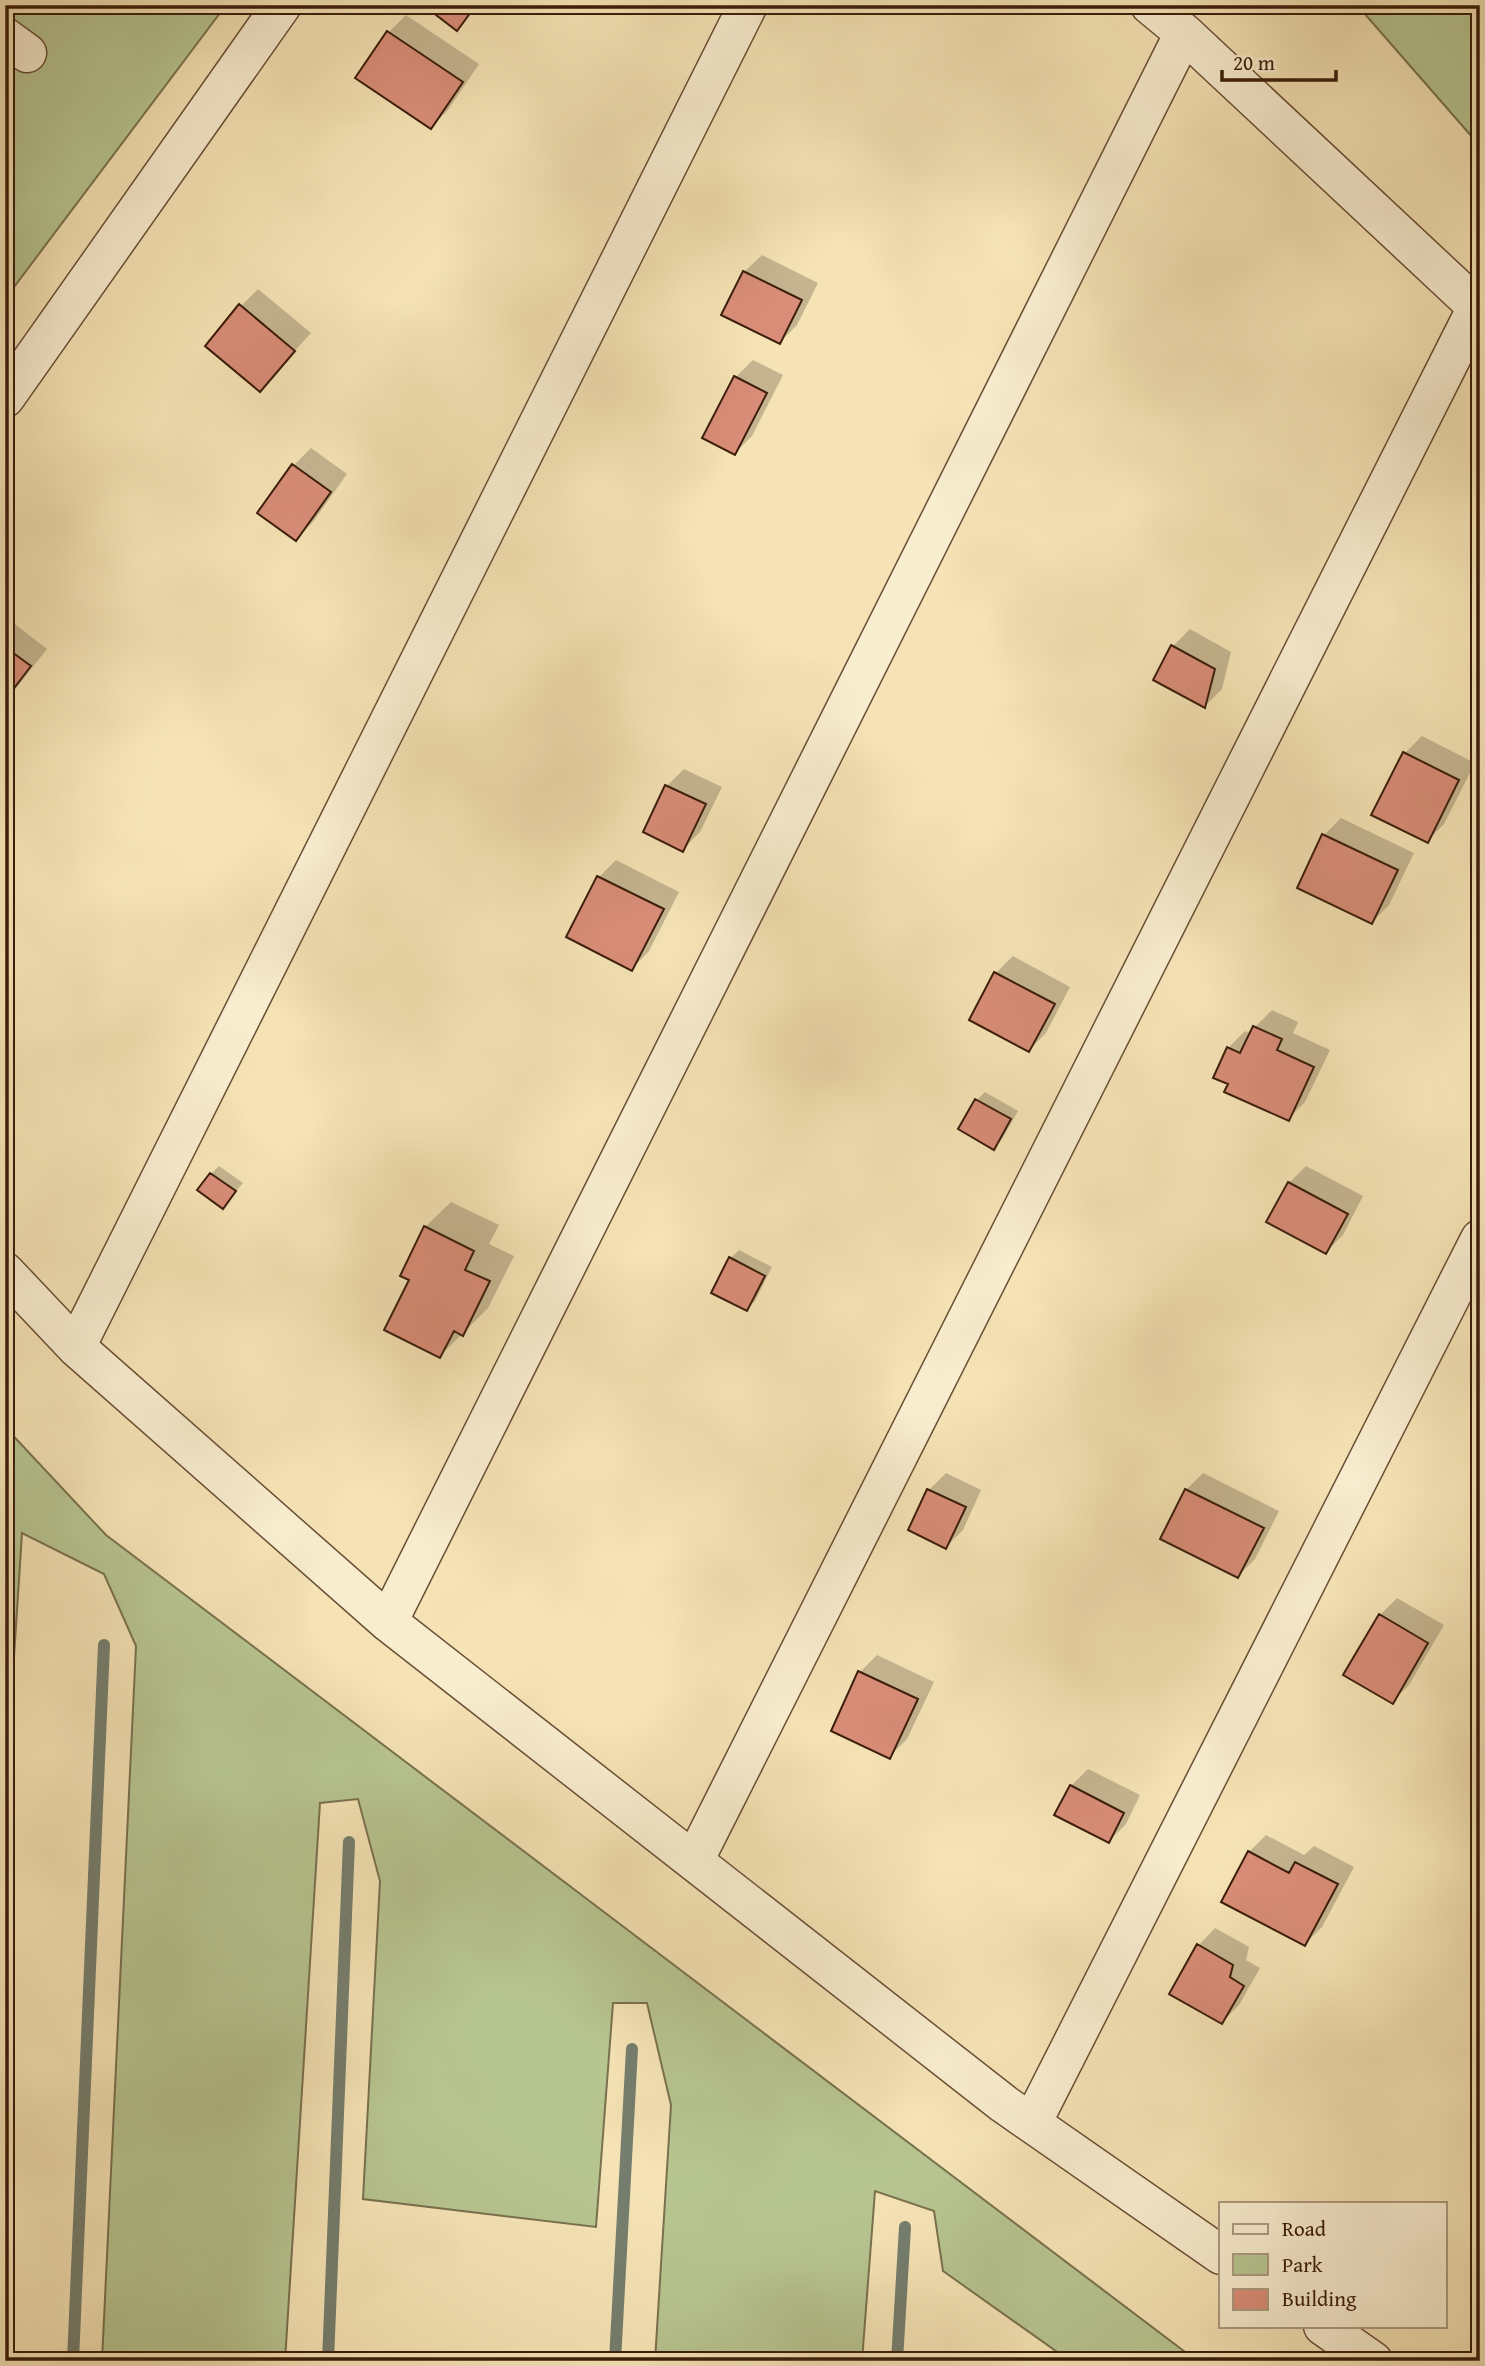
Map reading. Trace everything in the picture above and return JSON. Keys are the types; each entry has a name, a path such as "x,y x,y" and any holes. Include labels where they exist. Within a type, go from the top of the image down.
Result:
{"street":[{"path":"5,398 282,5"},
{"path":"76,1348 748,5"},
{"path":"694,1861 1477,307 1184,33 1150,5"},
{"path":"388,1622 1184,33"},
{"path":"1032,2123 1480,1239"},
{"path":"5,1272 76,1348 388,1622 993,2095 1219,2254"},
{"path":"1326,2328 1373,2361"}],"green space":[{"path":"5,5 226,5 5,299"},
{"path":"1357,5 1480,5 1480,146"},
{"path":"5,1427 106,1535 1197,2361 1070,2361 943,2271 934,2211 875,2191 862,2361 655,2361 671,2105 647,2003 613,2003 596,2227 363,2199 380,1881 358,1799 320,1803 285,2361 102,2361 136,1646 104,1574 22,1533 5,1796"}],"building":[{"path":"423,5 476,5 457,31"},
{"path":"387,31 463,82 431,129 355,78"},
{"path":"743,271 802,300 780,344 721,315"},
{"path":"239,304 295,351 260,392 205,346"},
{"path":"734,376 767,393 735,455 702,438"},
{"path":"292,464 331,492 296,541 257,513"},
{"path":"1171,645 1215,669 1205,708 1153,680"},
{"path":"5,647 31,666 5,700"},
{"path":"1403,752 1459,780 1428,843 1371,815"},
{"path":"665,785 706,804 683,852 643,832"},
{"path":"1322,834 1398,870 1372,924 1297,888"},
{"path":"597,876 664,909 632,971 566,937"},
{"path":"994,972 1055,1004 1029,1052 969,1020"},
{"path":"1253,1026 1282,1039 1277,1050 1314,1067 1289,1121 1224,1092 1228,1084 1213,1078 1227,1047 1240,1053"},
{"path":"975,1099 1011,1119 994,1150 958,1129"},
{"path":"210,1173 236,1191 223,1209 197,1190"},
{"path":"1288,1182 1348,1214 1326,1254 1266,1222"},
{"path":"424,1226 474,1251 465,1270 490,1281 463,1336 454,1331 440,1358 384,1330 409,1280 400,1276"},
{"path":"729,1257 765,1276 747,1311 711,1293"},
{"path":"927,1489 966,1507 946,1549 908,1530"},
{"path":"1185,1489 1264,1528 1238,1578 1160,1539"},
{"path":"1379,1614 1428,1643 1393,1704 1343,1675"},
{"path":"858,1671 918,1699 890,1759 831,1731"},
{"path":"1070,1785 1124,1813 1109,1843 1054,1815"},
{"path":"1248,1851 1289,1873 1295,1862 1338,1884 1305,1946 1221,1902"},
{"path":"1197,1944 1233,1965 1230,1977 1244,1986 1222,2024 1169,1994"}],"waterway":[{"path":"73,2361 104,1645"},
{"path":"328,2361 349,1842"},
{"path":"615,2361 632,2049"},
{"path":"897,2361 905,2227"}]}
